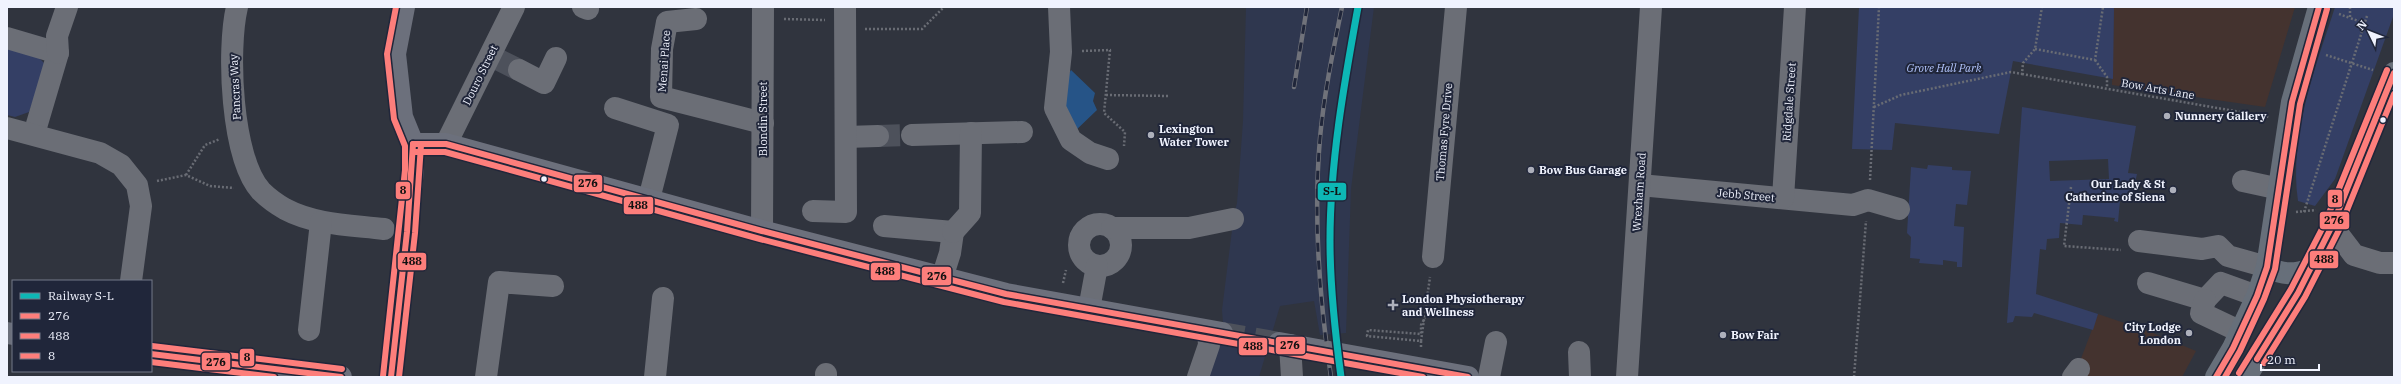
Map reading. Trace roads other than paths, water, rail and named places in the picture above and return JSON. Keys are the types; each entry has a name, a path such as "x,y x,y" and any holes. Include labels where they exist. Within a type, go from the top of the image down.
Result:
{"highway":[{"path":"2216,377 2233,348 2239,331 2257,296 2267,267 2291,117 2292,102 2327,10"},
{"path":"2246,377 2311,269 2326,218 2394,73"},
{"path":"2267,267 2278,273 2289,274 2311,269"}],"main road":[{"path":"391,377 407,232 413,144 402,117 395,54 404,7"},
{"path":"413,144 446,144 762,231 1006,294 1215,332"},
{"path":"1285,344 1468,377"},
{"path":"152,354 341,377"}],"street":[{"path":"34,134 58,53 57,36 67,7"},
{"name":"Pancras Way","path":"237,7 233,25 232,70 235,117 246,164 261,191 286,209 321,222 384,229"},
{"name":"Douro Street","path":"446,144 494,58 514,7"},
{"path":"1059,7 1062,52 1055,108 1071,140 1090,153 1108,160"},
{"name":"Thomas Fyre Drive","path":"1433,256 1456,7"},
{"name":"Wrexham Road","path":"1627,377 1651,7"},
{"name":"Ridgdale Street","path":"1783,198 1795,7"},
{"name":"Blondin Street","path":"762,231 763,13"},
{"name":"Menai Place","path":"696,19 667,22 662,49 661,97 763,123"},
{"path":"813,211 846,212 845,19"},
{"path":"7,38 58,53"},
{"path":"519,70 544,83 556,58"},
{"path":"615,108 668,125 649,199"},
{"path":"7,128 34,134 100,153 121,165 137,185 141,206 131,280"},
{"path":"912,135 1022,132"},
{"path":"942,278 950,253 953,232 970,213 971,133"},
{"path":"846,137 878,136"},
{"path":"2243,181 2280,189"},
{"name":"Jebb Street","path":"1640,185 1853,205 1868,200 1899,209"},
{"path":"2326,218 2354,255 2380,263 2394,263"},
{"path":"1106,222 1120,239 1120,252 1110,263 1097,266 1086,260 1081,254 1079,246 1084,231 1097,224 1106,222 1190,228 1233,219"},
{"path":"309,330 321,222"},
{"path":"884,226 953,232"},
{"path":"2139,241 2202,249 2218,246 2228,256 2267,267"},
{"path":"1089,309 1097,266"},
{"path":"486,377 499,282 553,286"},
{"path":"2148,283 2205,300"},
{"path":"2239,331 2201,313 2205,300 2221,283 2257,296"},
{"path":"655,377 663,298"},
{"path":"1198,377 1208,345 1215,332"},
{"path":"1489,377 1496,342"},
{"path":"1285,344 1292,377"},
{"path":"1579,352 1580,377"}],"tunnel":[{"path":"499,60 519,70"},
{"path":"878,136 912,135"},
{"path":"1222,333 1279,343"}],"railway":[{"path":"1294,87 1307,7"},
{"path":"1331,377 1320,288 1317,198 1320,138 1324,105 1342,7"}],"rail line":[{"name":"S-L","path":"1341,377 1335,326 1330,258 1332,182 1339,123 1358,7"}],"place":[{"name":"Nunnery Gallery","path":"2167,116"},
{"name":"Lexington Water Tower","path":"1151,135"},
{"name":"Bow Bus Garage","path":"1531,170"},
{"name":"Our Lady & St Catherine of Siena","path":"2173,190"},
{"name":"London Physiotherapy and Wellness","path":"1393,305"},
{"name":"City Lodge London","path":"2189,333"},
{"name":"Bow Fair","path":"1723,335"}],"park label":[{"name":"Grove Hall Park","path":"1944,68"}]}
